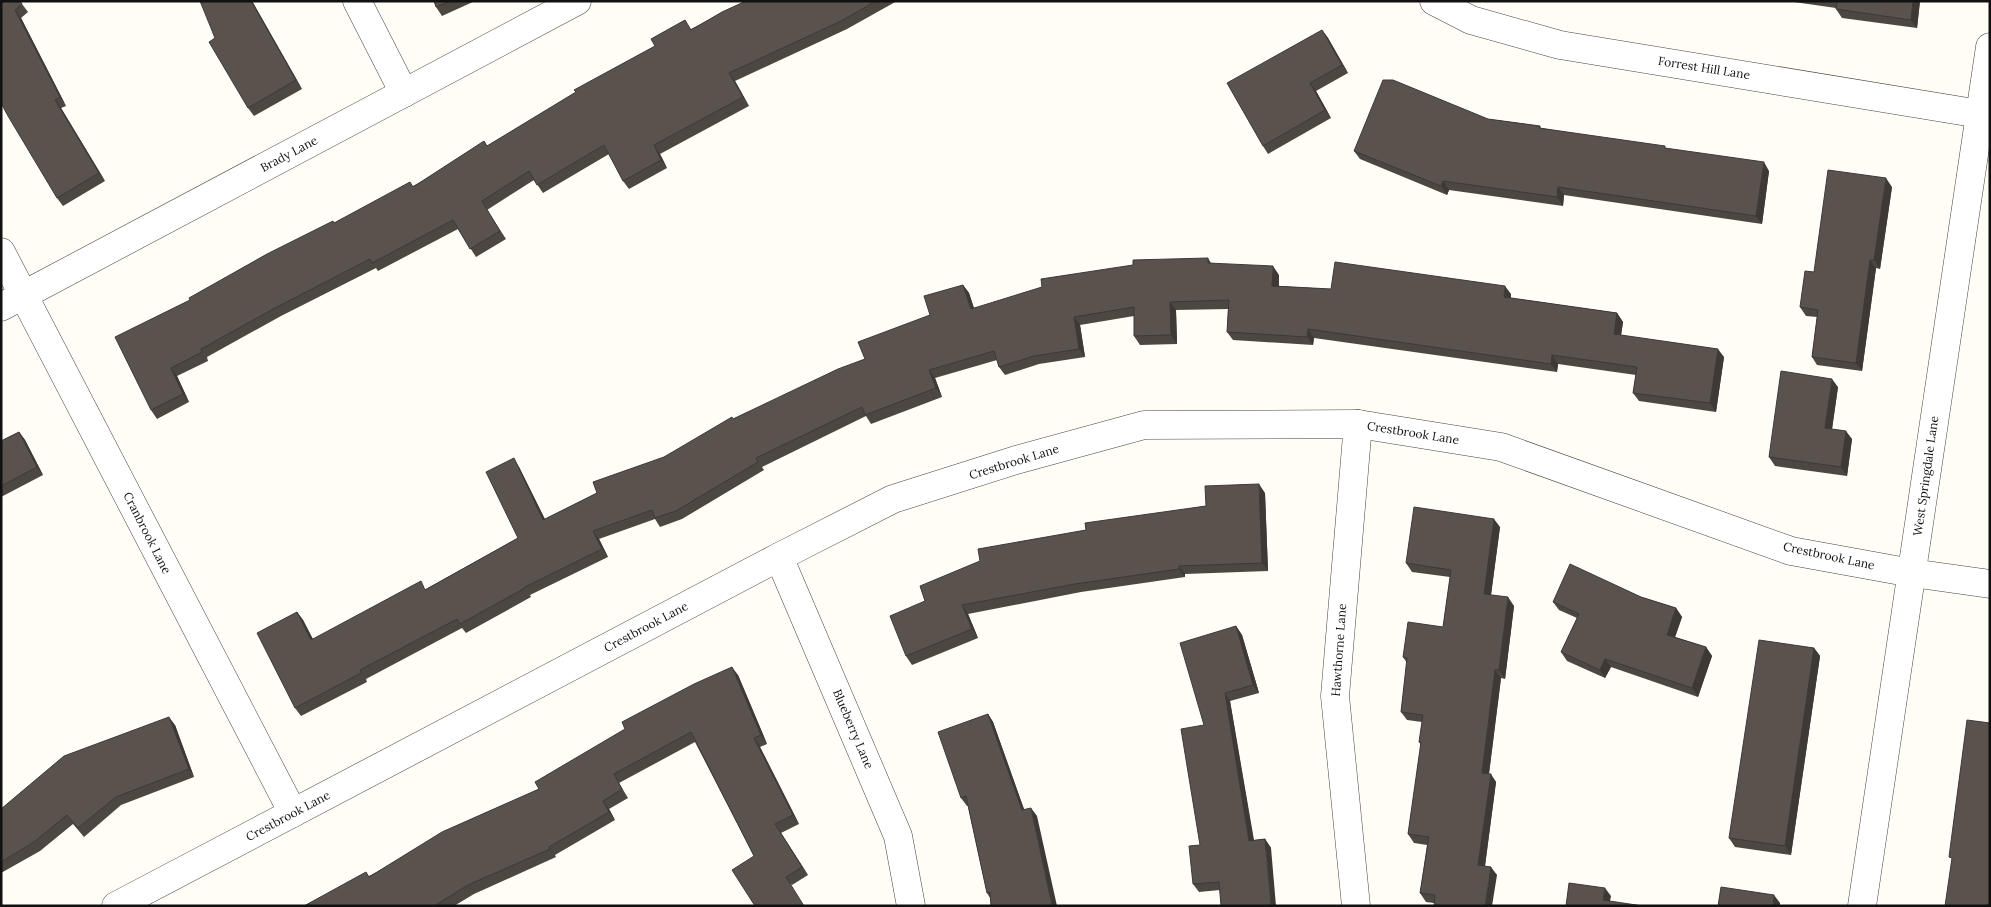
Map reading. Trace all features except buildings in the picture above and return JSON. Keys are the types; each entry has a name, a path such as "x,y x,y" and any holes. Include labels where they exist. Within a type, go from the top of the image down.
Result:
{"street":[{"path":"357,1 404,93"},
{"name":"Brady Lane","path":"13,301 577,1"},
{"name":"Forrest Hill Lane","path":"1434,1 1471,20 1560,45 1980,114"},
{"name":"West Springdale Lane","path":"1862,906 1990,47"},
{"name":"Cranbrook Lane","path":"1,252 13,301 293,813"},
{"name":"Crestbrook Lane","path":"116,906 779,557 893,500 1016,460 1144,425 1358,424 1501,446 1791,550 1912,573 1990,584"},
{"name":"Hawthorne Lane","path":"1356,906 1335,696 1358,424"},
{"name":"Blueberry Lane","path":"779,557 898,836 911,906"}]}
